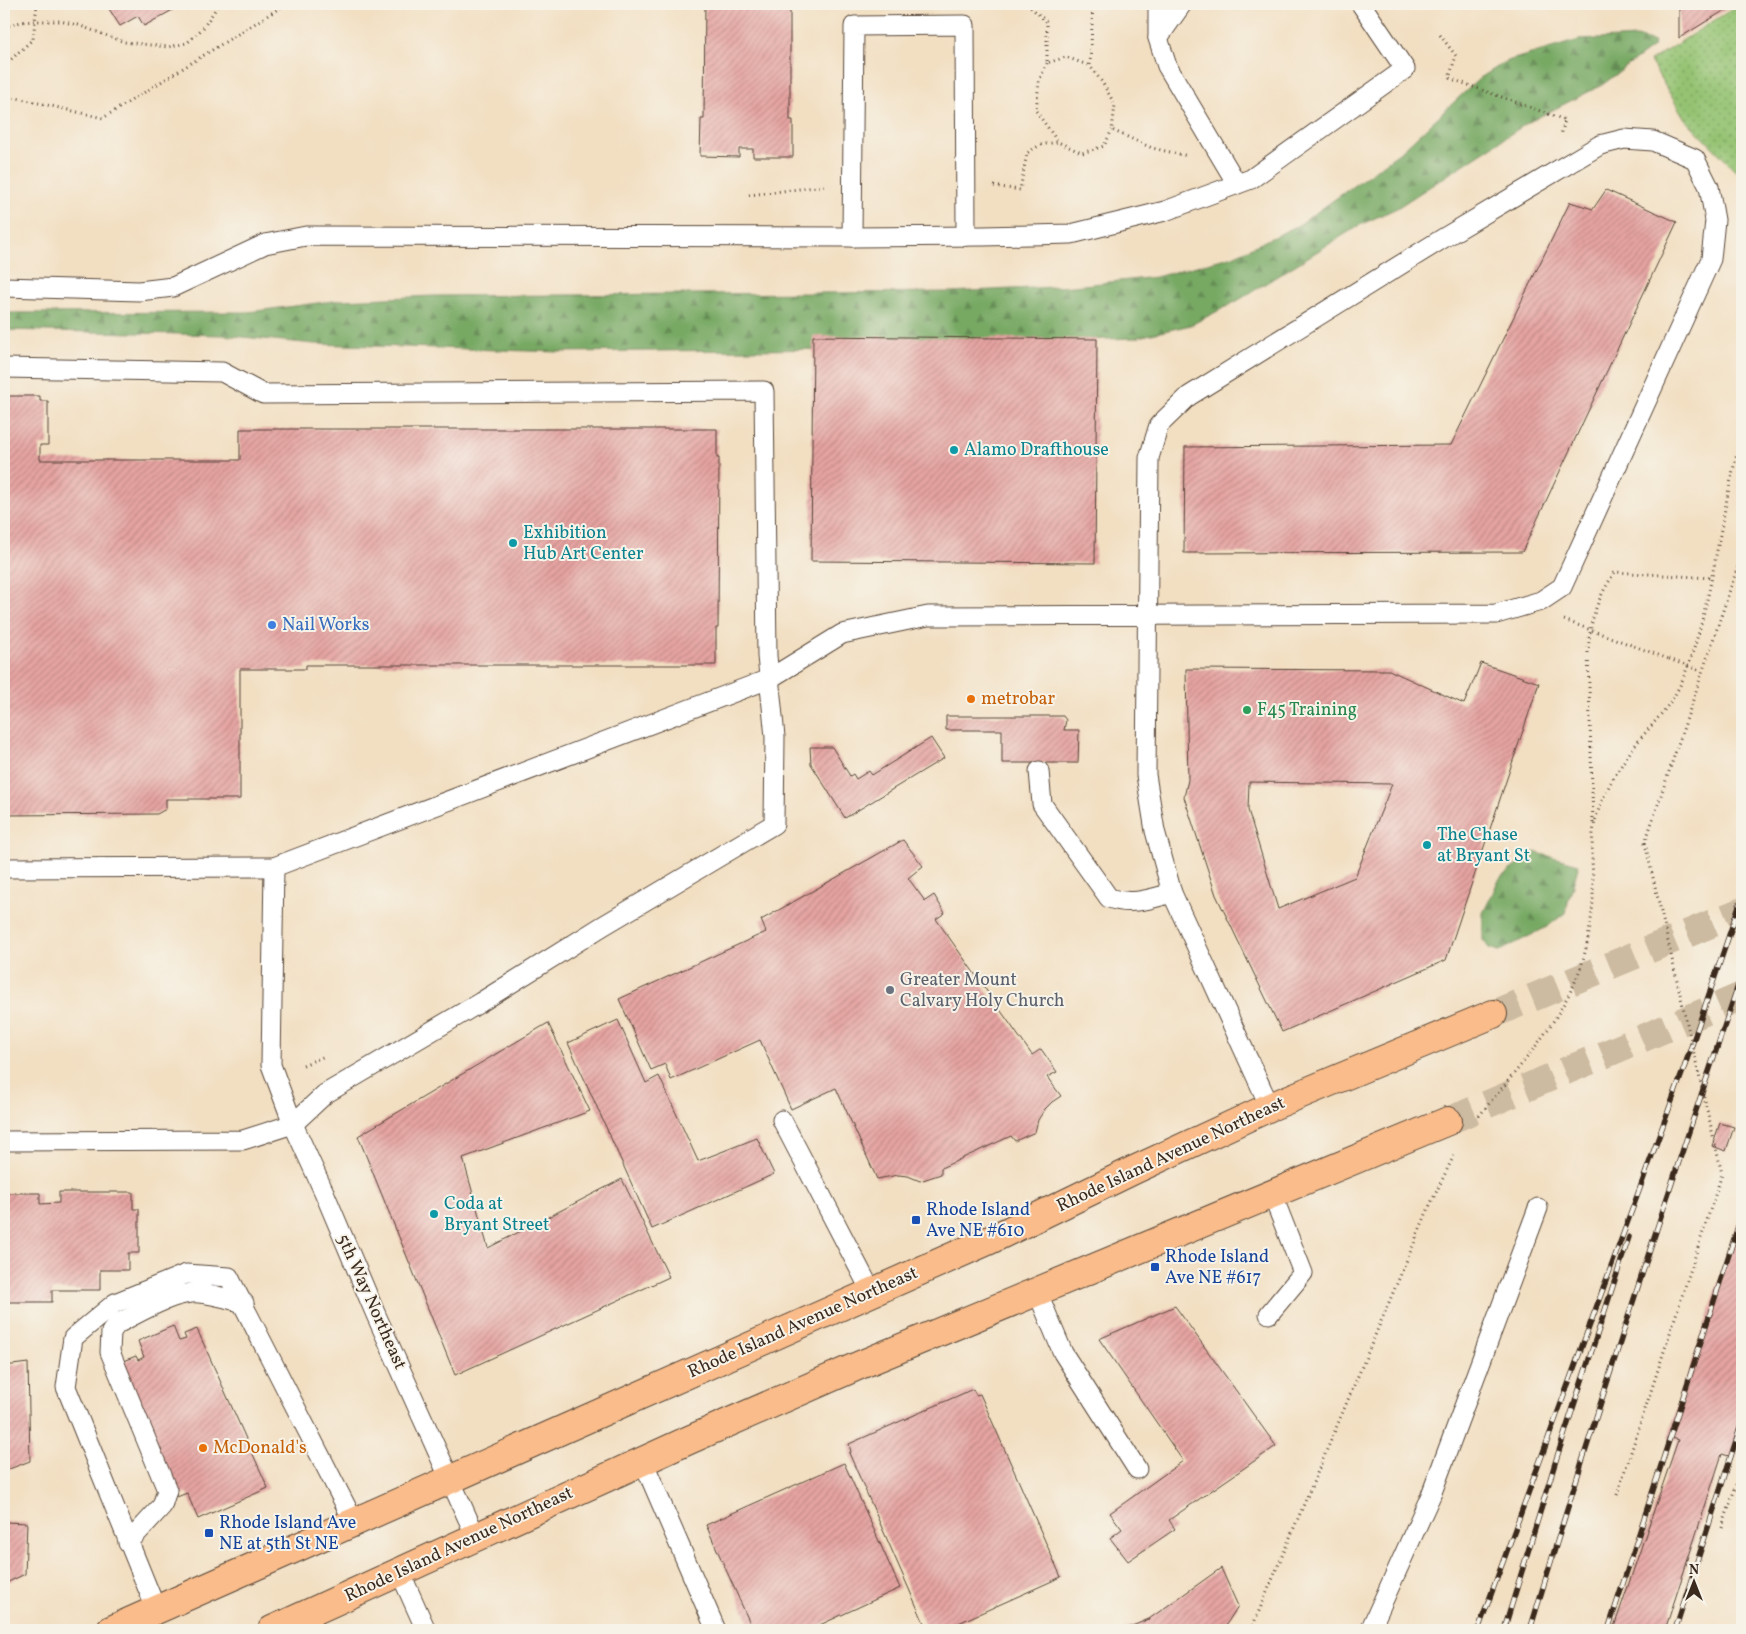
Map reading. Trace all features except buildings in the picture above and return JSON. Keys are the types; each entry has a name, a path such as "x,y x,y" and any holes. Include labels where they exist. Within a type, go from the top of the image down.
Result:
{"main road":[{"name":"Rhode Island Avenue Northeast","path":"111,1630 990,1240 1134,1170 1270,1108 1492,1014"},
{"name":"Rhode Island Avenue Northeast","path":"272,1630 643,1461 860,1365 1448,1121"}],"lane":[{"path":"1158,4 1158,38 1167,66 1237,184"},
{"path":"1158,38 1182,4"},
{"path":"4,287 139,291 173,287 265,244 306,236 852,237 1071,234 1165,211 1251,178 1405,69 1361,4"},
{"path":"852,237 854,26 965,25 966,236"},
{"path":"4,868 274,867 769,679 842,634 928,616 1148,615 1496,614 1540,601 1562,587 1711,259 1715,220 1709,187 1695,159 1652,141 1624,139 1600,145 1442,239 1189,396 1158,425 1149,458 1148,615 1146,775 1155,831 1172,893 1270,1108"},
{"path":"4,368 222,372 263,394 764,392 767,656 775,737 774,824 601,927 481,1002 325,1094 292,1124 243,1140 4,1141"},
{"path":"1039,770 1042,804 1109,898 1120,902 1133,903 1172,893"},
{"name":"5th Way Northeast","path":"274,867 271,1065 292,1124 324,1192 476,1538"},
{"path":"782,1120 872,1293"},
{"path":"1269,1314 1303,1273 1272,1194"},
{"path":"1370,1630 1431,1495 1538,1208"},
{"path":"156,1609 66,1386 73,1338 115,1304 186,1274 228,1276 354,1522"},
{"path":"1037,1291 1062,1353 1137,1469"},
{"path":"128,1543 162,1506 167,1490 110,1352 111,1332 117,1324 168,1298 196,1292 222,1296 244,1304"},
{"path":"643,1461 716,1630"},
{"path":"400,1572 426,1630"}],"path":[{"path":"4,66 33,39 37,4"},
{"path":"4,27 21,22 60,21 78,25 124,42 168,47 187,43 203,28 219,4"},
{"path":"4,95 103,118 286,4"},
{"path":"1027,4 1048,22 1046,63 1039,81 1036,111 1058,142 1082,153 1104,146 1112,130 1115,105 1102,82 1090,66 1066,57 1046,63"},
{"path":"1090,66 1094,4"},
{"path":"1440,35 1456,56 1449,78 1565,120 1551,174"},
{"path":"1112,130 1152,148 1196,158"},
{"path":"991,186 1020,190 1027,153 1040,145 1058,142"},
{"path":"749,195 825,186"},
{"path":"1617,1495 1722,1174 1645,843 1742,554"},
{"path":"1594,829 1588,652 1589,629 1601,592 1615,572 1712,578"},
{"path":"1540,601 1555,616 1702,672"},
{"path":"303,1065 325,1056"},
{"path":"1722,1528 1737,1482 1742,1484"}],"green space":[{"path":"1742,4 1742,173 1740,175 1685,119 1650,61"},
{"path":"1637,37 1654,42 1653,47 1602,85 1529,122 1397,208 1360,225 1237,301 1191,325 1134,338 844,349 558,352 314,344 222,335 4,330 4,313 248,312 341,300 433,296 950,292 1074,286 1156,277 1233,256 1299,225 1399,153 1480,78 1507,61 1579,40"},
{"path":"1534,852 1579,864 1565,913 1547,927 1504,949 1499,951 1489,948 1483,940 1483,913 1500,878"}],"tunnel":[{"path":"1493,1014 1742,911"},
{"path":"1448,1121 1742,996"}],"railway":[{"path":"1478,1630 1684,1068 1742,897"},
{"path":"1530,1630 1633,1301 1742,974"},
{"path":"1608,1630 1742,1214"},
{"path":"1504,1630 1556,1460 1629,1237"},
{"path":"1675,1630 1742,1422"}],"place":[{"name":"Alamo Drafthouse","path":"954,450"},
{"name":"Exhibition Hub Art Center","path":"513,543"},
{"name":"Nail Works","path":"272,625"},
{"name":"metrobar","path":"971,699"},
{"name":"F45 Training","path":"1247,710"},
{"name":"The Chase at Bryant St","path":"1427,845"},
{"name":"Greater Mount Calvary Holy Church","path":"890,990"},
{"name":"Coda at Bryant Street","path":"434,1214"},
{"name":"Rhode Island Ave NE #610","path":"916,1220"},
{"name":"Rhode Island Ave NE #617","path":"1155,1267"},
{"name":"McDonald's","path":"203,1448"},
{"name":"Rhode Island Ave NE at 5th St NE","path":"209,1533"}]}
